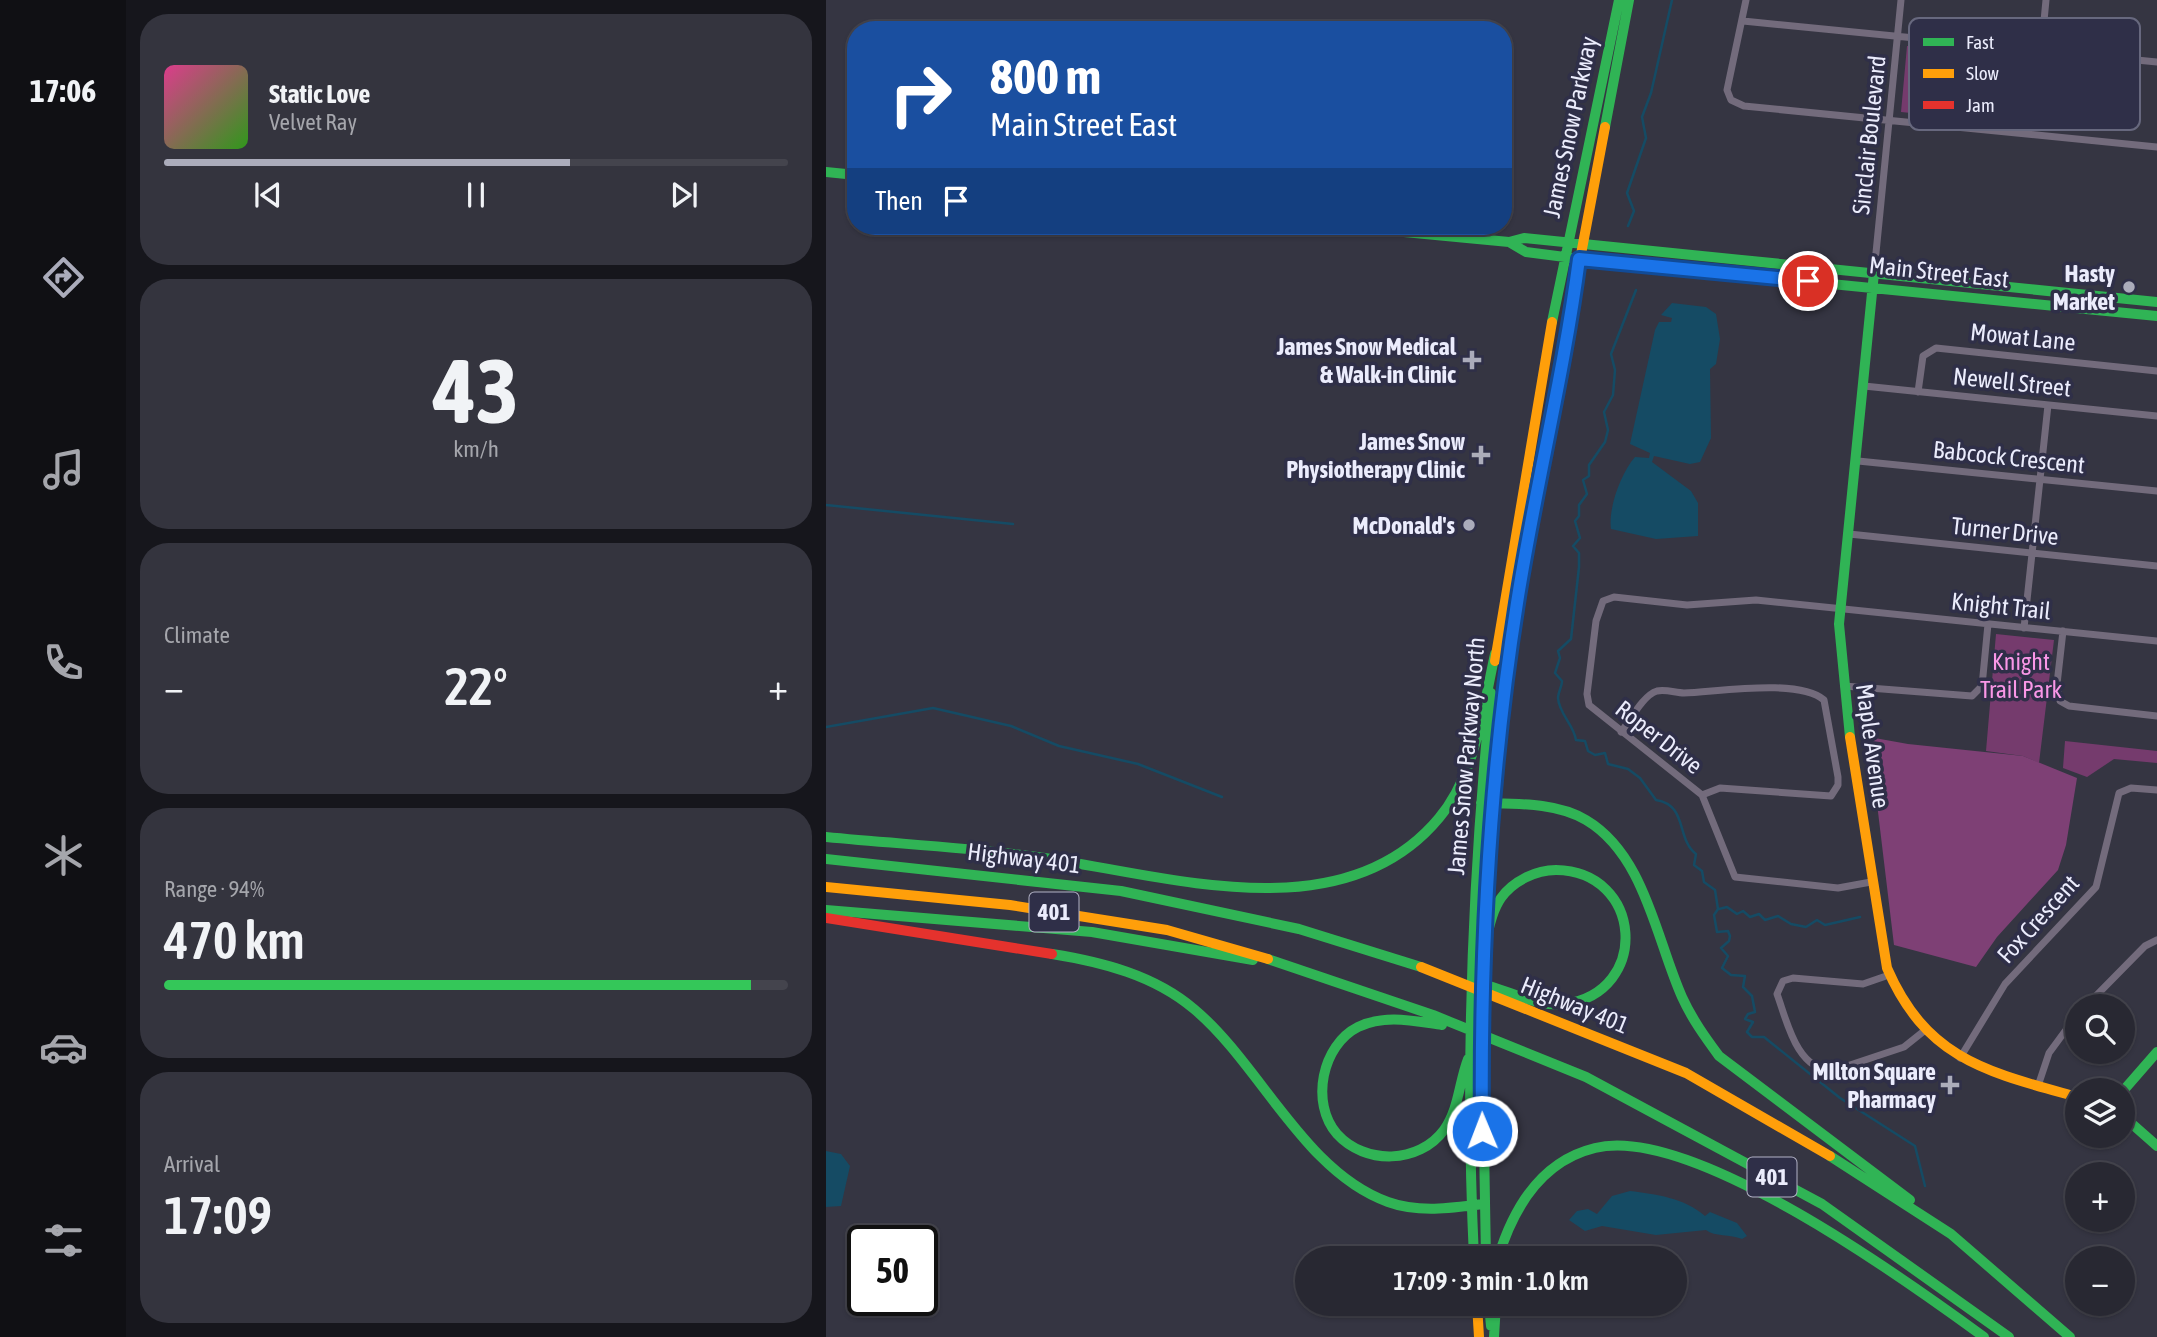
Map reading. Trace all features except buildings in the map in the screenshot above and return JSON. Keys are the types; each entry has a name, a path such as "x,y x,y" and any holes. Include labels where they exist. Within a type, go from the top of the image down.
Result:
{"main road":[{"name":"James Snow Parkway","path":"1563,260 1619,0"},
{"name":"James Snow Parkway","path":"1579,259 1629,0"},
{"path":"826,172 847,174"},
{"name":"Main Street East","path":"1436,235 1510,242 1524,238 2157,302"},
{"name":"Main Street East","path":"1510,242 1526,252 1563,260 1579,259 2157,316"},
{"name":"James Snow Parkway North","path":"1485,1246 1481,973 1493,803 1517,602 1579,259"},
{"name":"James Snow Parkway North","path":"1473,1246 1468,1059 1469,951 1481,803 1495,654 1563,260"},
{"name":"Maple Avenue","path":"1874,273 1858,461 1840,610 1840,660 1871,882 1889,975 1900,999 1924,1031 1960,1058 2065,1094"},
{"path":"826,837 1045,857 1237,887 1281,890 1321,886 1349,878 1392,858 1423,835 1448,806 1465,768 1495,654"},
{"path":"1481,803 1560,810 1587,820 1607,836 1624,853 1635,874 1677,990 1697,1029 1718,1056 1744,1080 1826,1133 1951,1234"},
{"name":"Highway 401","path":"826,859 1121,891 1299,929 1405,960 1686,1073 1801,1138 1951,1234 2070,1337"},
{"path":"1454,979 1506,989 1546,1003 1566,1004 1585,999 1602,989 1620,968 1627,941 1626,922 1614,897 1594,878 1566,869 1542,871 1520,881 1502,898 1495,910 1482,954"},
{"name":"401","path":"826,887 1010,905 1167,930 1278,962 1433,1015 1586,1077 1822,1204 2009,1337"},
{"name":"401","path":"826,910 1092,932 1248,960 1278,962"},
{"path":"826,918 1069,956 1140,975 1193,1008 1241,1058 1331,1166 1351,1184 1370,1196 1405,1206 1483,1204"},
{"path":"1468,1059 1460,1076 1454,1113 1447,1126 1432,1143 1412,1153 1382,1157 1360,1150 1336,1132 1325,1112 1321,1082 1326,1060 1344,1036 1370,1022 1395,1018 1426,1022 1517,1049"},
{"path":"2134,1078 2157,1052"},
{"path":"2135,1127 2157,1146"},
{"path":"1501,1246 1520,1200 1534,1182 1554,1166 1578,1153 1597,1147 1646,1146 1746,1188 1903,1280 1984,1337"},
{"path":"1477,1316 1479,1337"},
{"path":"1490,1316 1493,1337"},
{"path":"1493,1337 1495,1316"}],"street":[{"path":"1746,0 1727,90 1731,100 1744,106 1909,123"},
{"name":"Sinclair Boulevard","path":"1874,273 1901,0"},
{"path":"2044,18 2046,0"},
{"path":"1742,21 1909,38"},
{"path":"1982,130 2157,147"},
{"name":"Mowat Lane","path":"1918,392 1923,356 1936,348 2157,371"},
{"name":"Newell Street","path":"1864,386 2157,416"},
{"path":"2025,628 2048,405"},
{"name":"Babcock Crescent","path":"1858,461 2157,491"},
{"name":"Turner Drive","path":"1849,534 2157,566"},
{"name":"Roper Drive","path":"1840,610 1739,599 1687,605 1610,597 1599,607 1587,701 1593,711 1702,795 1734,877 1838,888 1871,882"},
{"name":"Knight Trail","path":"1840,610 2157,641"},
{"path":"1844,686 1972,696 1982,686 1988,624"},
{"path":"2063,631 2057,684 2060,701 2069,706 2157,716"},
{"path":"1621,732 1650,696 1659,691 1684,693 1743,687 1811,692 1824,700 1838,778 1836,790 1831,796 1720,788 1702,795"},
{"name":"Fox Crescent","path":"1960,1058 2005,984 2096,887 2119,793 2131,788 2157,790"},
{"path":"2098,994 2145,946 2157,940"},
{"path":"1889,975 1863,984 1793,978 1783,981 1777,994 1797,1048 1822,1069 1832,1071 1904,1047 1924,1031"},
{"path":"2038,1086 2049,1053 2065,1032"}],"green space":[{"path":"1907,46 1909,46 1909,113 1901,112"},
{"name":"Knight Trail Park","path":"1996,634 2054,640 2039,763 2023,756 1986,751"},
{"path":"2065,741 2157,751 2157,763 2114,759 2087,777 2063,768"}],"shaded area":[{"path":"1869,737 1908,744 2023,756 2077,778 2066,845 2058,870 1997,937 1976,967 1894,945"}],"water":[{"path":"1672,303 1706,307 1716,314 1720,339 1716,364 1710,369 1711,438 1700,462 1690,464 1654,456 1652,462 1691,491 1698,503 1698,536 1656,539 1611,529 1611,521 1617,491 1625,472 1635,457 1649,458 1650,453 1630,444 1655,330 1659,322 1671,322 1672,318 1661,315"},
{"path":"826,1151 841,1154 850,1166 841,1206 826,1207"},
{"path":"1630,1191 1679,1201 1705,1216 1710,1212 1737,1223 1747,1236 1742,1239 1706,1230 1656,1235 1602,1226 1585,1231 1569,1220 1577,1211 1588,1209 1597,1214 1612,1196"}],"waterway":[{"path":"1628,226 1634,211 1627,193 1646,138 1642,117 1651,93 1672,0"},
{"path":"1636,290 1611,354 1615,370 1613,395 1604,412 1608,430 1605,442 1589,465 1589,476 1583,480 1587,494 1579,505 1579,516 1575,521 1580,538 1573,546 1579,553 1579,567 1571,639 1558,651 1560,658 1555,673 1562,681 1559,704 1576,740 1585,741 1588,751 1595,755 1605,753 1608,764 1628,769 1640,778 1656,800 1673,808 1686,840 1696,854 1694,865 1702,871 1704,882 1715,890 1718,909 1714,915 1717,932 1728,931 1730,936 1729,941 1721,948 1728,956 1722,968 1731,975 1745,976 1743,987 1752,996 1755,1012 1748,1014 1745,1019 1753,1022 1747,1032 1752,1037 1764,1037 1840,1098 1915,1146 1925,1186"},
{"path":"826,505 1013,524"},
{"path":"826,727 933,708 1011,726 1059,746 1138,764 1222,797"},
{"path":"1719,909 1727,907 1737,914 1743,911 1750,917 1759,914 1765,920 1778,916 1791,924 1806,927 1817,920 1825,925 1860,917"}],"traffic: fast":[{"path":"1552,322 1619,0"},
{"path":"1605,127 1629,0"},
{"path":"826,172 847,174"},
{"path":"1436,235 1509,242 1524,238 2157,302"},
{"path":"1509,242 1526,252 1596,261 2157,316"},
{"path":"1850,737 1839,624 1874,273"},
{"path":"1486,1246 1481,973 1503,698 1549,424"},
{"path":"826,837 1037,857 1139,875 1249,888 1302,886 1353,876 1399,854 1439,818 1452,801 1470,761 1495,654"},
{"path":"1473,1246 1470,1116 1472,975 1479,834 1491,693"},
{"path":"1481,803 1535,805 1562,810 1586,820 1606,835 1635,876 1682,997 1719,1056 1910,1200"},
{"path":"826,859 1121,891 1299,929 1421,967"},
{"path":"1482,954 1497,904 1506,892 1533,874 1556,870 1585,876 1606,890 1620,910 1625,933 1623,957 1612,978 1593,995 1555,1005 1482,984"},
{"path":"826,910 1092,932 1253,960"},
{"path":"1052,954 1127,972 1162,987 1194,1009 1218,1032 1307,1142 1332,1167 1358,1187 1388,1202 1411,1208 1436,1209 1483,1204"},
{"path":"1268,959 1433,1015 1586,1077 1822,1204 2009,1337"},
{"path":"1442,1025 1400,1020 1379,1021 1358,1027 1346,1035 1328,1061 1322,1091 1324,1107 1337,1134 1362,1151 1377,1155 1407,1154 1421,1149 1433,1141 1449,1122 1468,1059"},
{"path":"2134,1078 2157,1052"},
{"path":"2135,1127 2157,1146"},
{"path":"1502,1246 1521,1205 1532,1190 1559,1164 1576,1154 1595,1148 1636,1147 1685,1159 1740,1182 1796,1212 1904,1280 1984,1337"},
{"path":"1830,1156 1951,1234 2070,1337"},
{"path":"1490,1316 1491,1326"},
{"path":"1494,1337 1495,1316"}],"traffic: slow":[{"path":"1549,424 1605,127"},
{"path":"1495,661 1552,322"},
{"path":"1850,737 1887,968 1903,999 1941,1043 1964,1058 2015,1079 2065,1094"},
{"path":"826,887 1010,905 1167,930 1268,959"},
{"path":"1421,967 1686,1073 1830,1156"},
{"path":"1478,1316 1479,1337"}],"traffic: jam":[{"path":"826,918 1052,954"}],"place":[{"name":"Hasty Market","path":"2129,287"},
{"name":"James Snow Medical & Walk-in Clinic","path":"1472,360"},
{"name":"James Snow Physiotherapy Clinic","path":"1481,455"},
{"name":"McDonald's","path":"1469,525"},
{"name":"MIlton Square Pharmacy","path":"1950,1085"}],"route":[{"path":"1482,1131 1481,973 1503,698 1517,602 1579,259 1808,281"}]}
